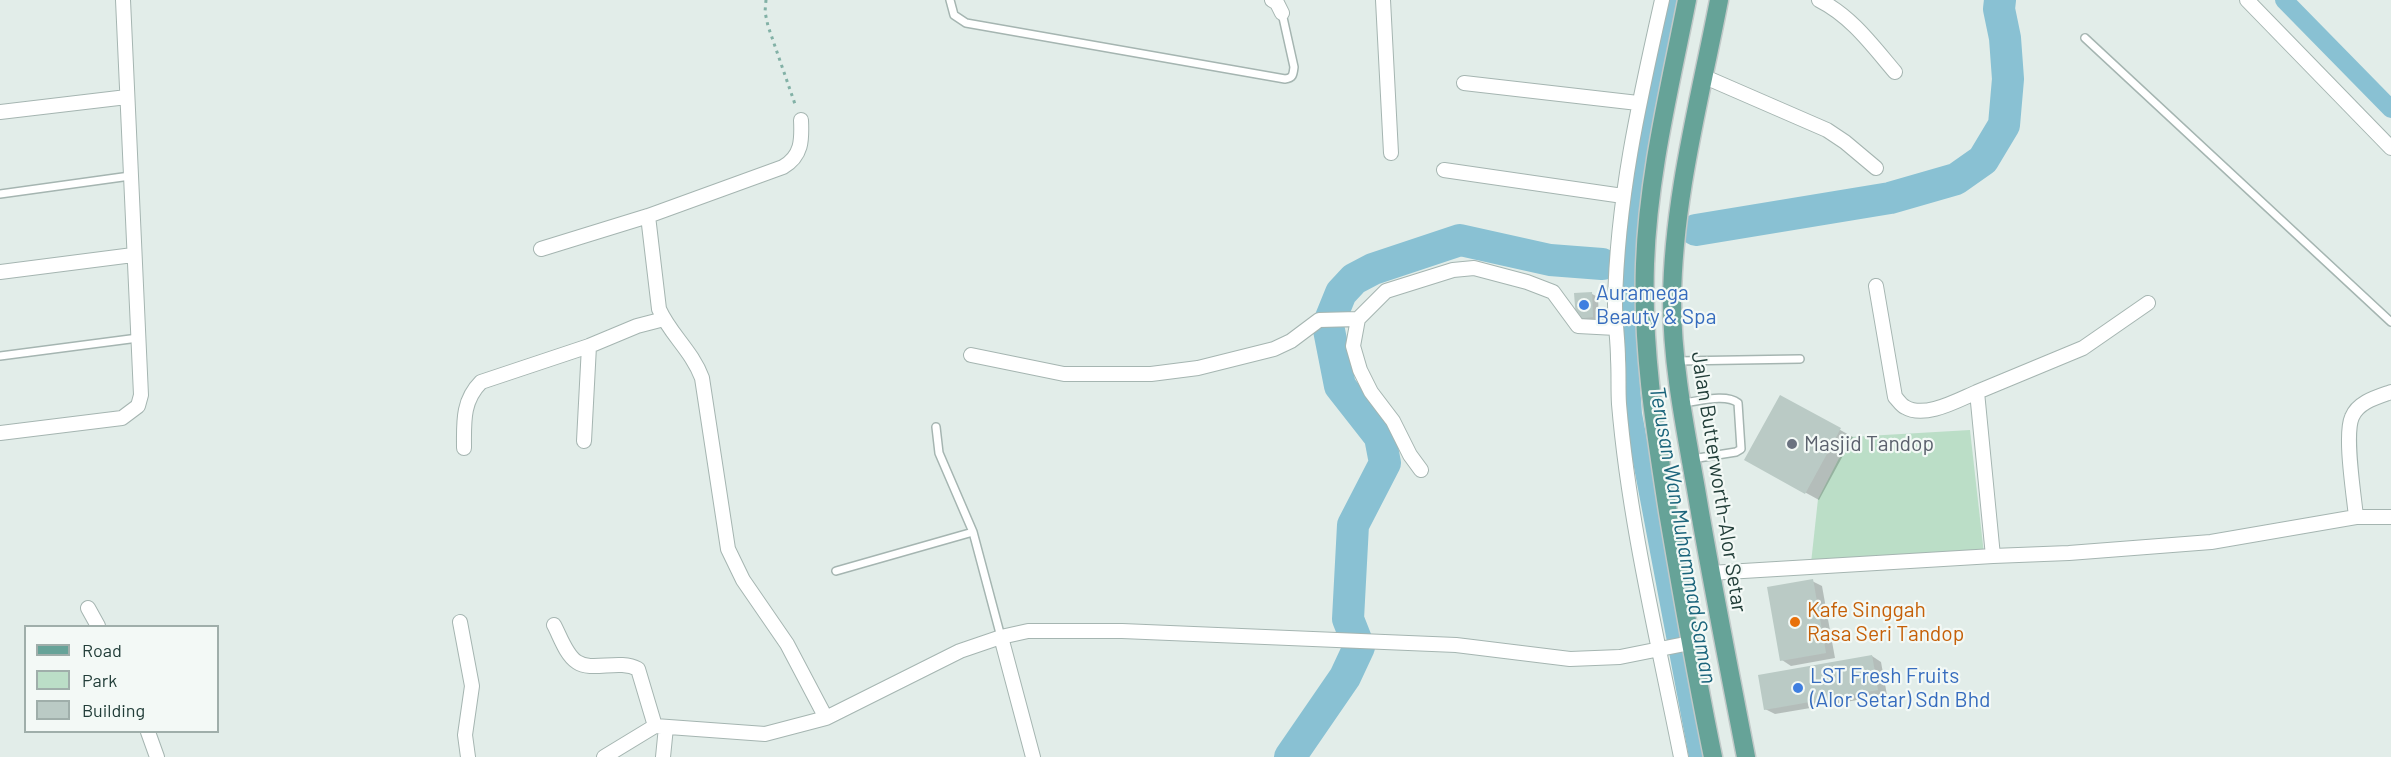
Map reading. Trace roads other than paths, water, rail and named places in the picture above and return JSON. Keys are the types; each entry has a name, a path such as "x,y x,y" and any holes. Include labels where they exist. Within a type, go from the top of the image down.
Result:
{"main road":[{"path":"1687,0 1661,130 1650,204 1644,306 1650,401 1690,643 1713,757"},
{"name":"Jalan Butterworth-Alor Setar","path":"1719,0 1681,199 1674,262 1672,318 1675,362 1690,460 1746,757"}],"street":[{"path":"0,433 122,418 132,413 138,406 141,395 123,0"},
{"path":"1272,0 1277,3 1282,13"},
{"path":"1383,0 1391,153"},
{"path":"1659,0 1638,103 1623,196 1618,249 1616,328 1619,403 1626,457 1681,757"},
{"path":"1819,0 1838,10 1867,38 1895,72"},
{"path":"2247,0 2391,147"},
{"path":"1705,76 1827,130 1876,168"},
{"path":"1464,83 1638,103"},
{"path":"0,112 127,97"},
{"path":"541,249 648,216 783,167 793,161 799,152 801,120"},
{"path":"1444,170 1623,196"},
{"path":"648,216 656,293 664,319 689,352 702,378 724,530 735,567 787,644 826,718"},
{"path":"0,272 133,255"},
{"path":"971,355 1064,374 1151,374 1198,368 1274,349 1292,341 1319,320 1355,319 1386,291 1453,270 1474,268 1527,282 1553,292 1578,326 1616,328"},
{"path":"1876,286 1896,397 1903,407 1912,410 1940,409 2083,348 2148,303"},
{"path":"464,448 466,404 471,392 481,382 589,346 626,330 664,319"},
{"path":"1355,319 1353,346 1360,370 1371,392 1394,421 1410,455 1421,470"},
{"path":"584,441 589,346"},
{"path":"1977,392 1993,556"},
{"path":"2356,517 2349,433 2352,416 2366,401 2391,392"},
{"path":"1710,573 2069,553 2211,542 2356,517 2391,518"},
{"path":"88,608 97,625"},
{"path":"460,622 472,686 465,735 468,757"},
{"path":"554,625 570,656 576,662 589,665 621,664 639,669 661,727 663,757"},
{"path":"604,757 661,727 765,734 826,718 960,651 1000,637 1028,631 1122,631 1456,645 1570,659 1620,657 1690,643"},
{"path":"1000,637 1033,757"},
{"path":"148,733 157,757"}],"lane":[{"path":"950,0 954,15 966,23 1290,79 1294,67 1282,13"},
{"path":"2085,38 2391,322"},
{"path":"0,194 130,176"},
{"path":"0,356 138,338"},
{"path":"1675,362 1800,358"},
{"path":"1682,403 1726,399 1738,403 1741,449 1736,452 1690,460"},
{"path":"936,427 939,453 973,532 1000,637"},
{"path":"836,571 973,532"}],"waterway":[{"name":"Terusan Wan Muhammad Saman","path":"1674,0 1637,191 1630,295 1629,355 1633,414 1698,757"},
{"path":"1696,230 1890,198 1956,179 1983,160 2004,125 2008,79 2005,38 1999,9 2000,0"},
{"path":"2284,0 2391,109"},
{"path":"1290,757 1345,677 1359,647 1348,619 1353,525 1385,463 1380,437 1340,386 1328,325 1341,293 1354,279 1373,269 1460,240 1550,260 1602,264"}],"place":[{"name":"Auramega Beauty & Spa","path":"1584,305"},
{"name":"Masjid Tandop","path":"1792,444"},
{"name":"Kafe Singgah Rasa Seri Tandop","path":"1795,622"},
{"name":"LST Fresh Fruits (Alor Setar) Sdn Bhd","path":"1798,688"}]}
